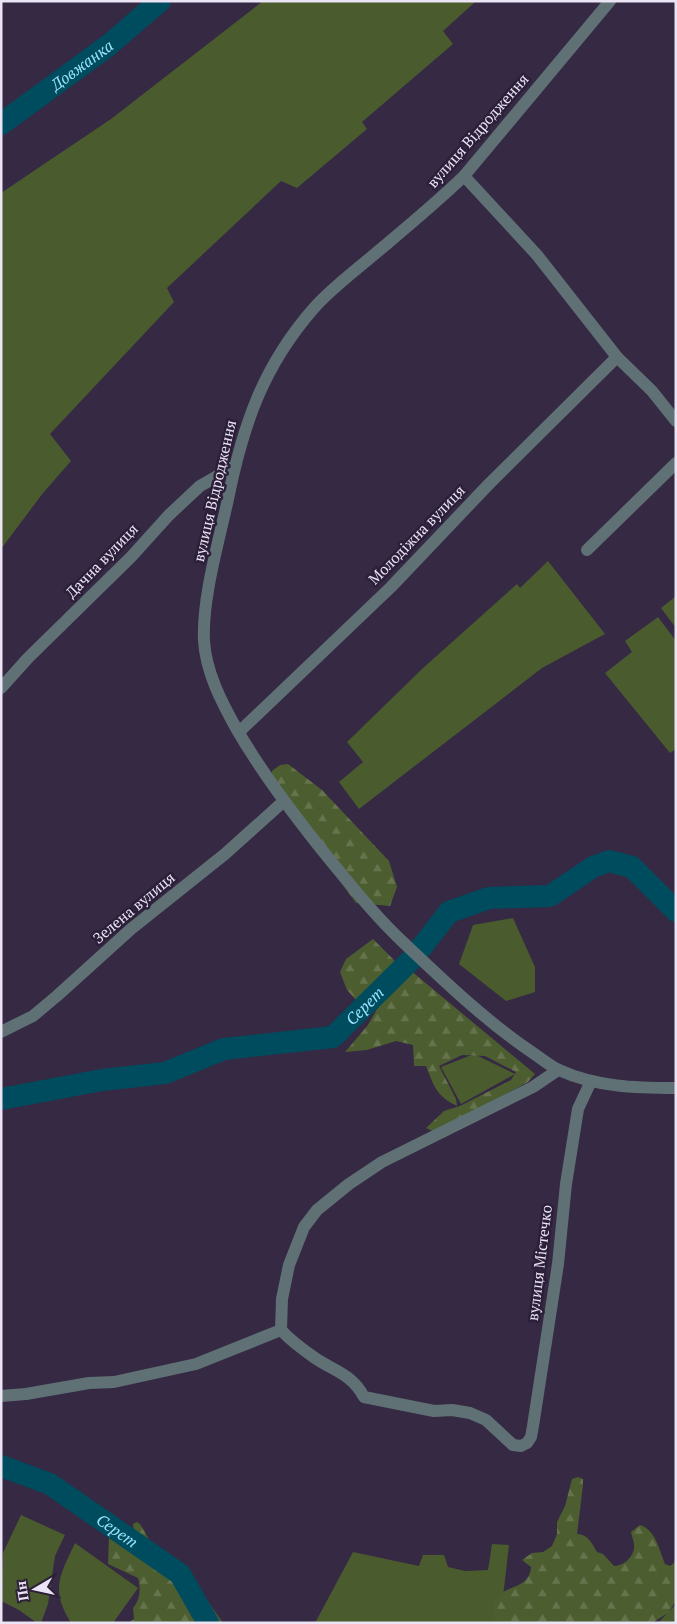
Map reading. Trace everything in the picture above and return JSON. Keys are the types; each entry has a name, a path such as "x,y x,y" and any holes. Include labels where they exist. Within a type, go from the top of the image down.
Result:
{"street":[{"name":"вулиця Відродження","path":"610,1 464,176 438,201 315,306 265,378 248,421 235,466 207,600 204,641 210,672 221,701 259,768 302,825 381,922 442,979 511,1038 558,1070 591,1081 626,1087 676,1088"},
{"path":"464,176 537,255 617,357 652,392 676,421"},
{"name":"Молодіжна вулиця","path":"239,732 391,587 488,485 617,357"},
{"path":"587,550 676,463"},
{"name":"Дачна вулиця","path":"1,688 28,658 130,557 169,514 200,486 235,466"},
{"name":"Зелена вулиця","path":"1,1032 33,1016 52,1001 131,930 225,854 284,802"},
{"path":"1,1396 26,1394 89,1383 114,1382 196,1364 281,1330 282,1299 289,1265 304,1227 317,1210 349,1184 382,1162 533,1087 558,1070"},
{"name":"вулиця Містечко","path":"281,1330 293,1343 316,1359 346,1375 359,1388 364,1397 434,1411 452,1410 470,1414 486,1420 513,1445 521,1446 527,1443 531,1437 533,1426 558,1264 566,1184 578,1109 591,1081"}],"green space":[{"path":"263,1 473,1 474,3 443,31 453,44 362,122 367,129 297,188 281,181 167,288 174,302 50,434 71,461 43,493 1,549 1,193 111,119"},
{"path":"548,561 605,634 542,668 359,809 339,782 363,762 347,742 422,669 517,584 520,588"},
{"path":"676,596 676,628 661,608"},
{"path":"658,617 676,641 676,749 670,753 605,673 632,652 625,641"},
{"path":"288,764 322,790 389,861 397,887 390,906 356,903 271,788 272,771 280,765"},
{"path":"513,918 535,967 535,992 506,1001 459,964 473,925"},
{"path":"373,939 398,964 383,984 357,1001 347,990 340,972 346,959"},
{"path":"410,970 535,1074 528,1082 435,1132 426,1128 444,1111 460,1106 511,1080 516,1072 485,1056 462,1055 439,1066 456,1099 457,1106 440,1094 426,1066 414,1066 413,1045 396,1041 367,1050 345,1052 368,1025 381,1002 398,980"},
{"path":"474,1054 515,1074 461,1104 441,1067"},
{"path":"578,1477 583,1479 583,1485 577,1534 587,1538 597,1552 603,1554 614,1566 617,1566 624,1563 632,1555 634,1542 631,1532 640,1525 650,1531 665,1564 670,1566 674,1563 676,1556 676,1601 668,1613 652,1623 495,1623 493,1608 498,1597 502,1592 520,1584 529,1575 531,1567 522,1560 532,1553 543,1552 552,1546 557,1534 557,1522 565,1506 572,1479"},
{"path":"21,1515 65,1535 55,1556 48,1604 41,1623 37,1623 19,1610 1,1601 3,1553"},
{"path":"137,1522 150,1541 184,1567 223,1623 204,1623 176,1573 147,1545 135,1537 133,1524"},
{"path":"114,1534 141,1546 169,1572 198,1623 128,1623 134,1619 133,1608 140,1590 139,1582 138,1578 108,1564 109,1536"},
{"path":"75,1543 138,1588 113,1623 71,1623 65,1611 59,1591 60,1582 65,1564"},
{"path":"492,1544 509,1545 500,1623 315,1623 353,1552 419,1566 423,1555 444,1555 448,1567 465,1571 488,1570"},
{"path":"676,1604 676,1623 658,1623"}],"waterway":[{"name":"Довжанка","path":"1,124 109,45 160,1"},
{"name":"Серет","path":"1,1099 102,1080 165,1073 224,1049 333,1037 414,957 449,912 489,898 550,896 593,867 609,861 632,867 676,911"},
{"name":"Серет","path":"1,1466 50,1484 180,1574 208,1623"}]}
